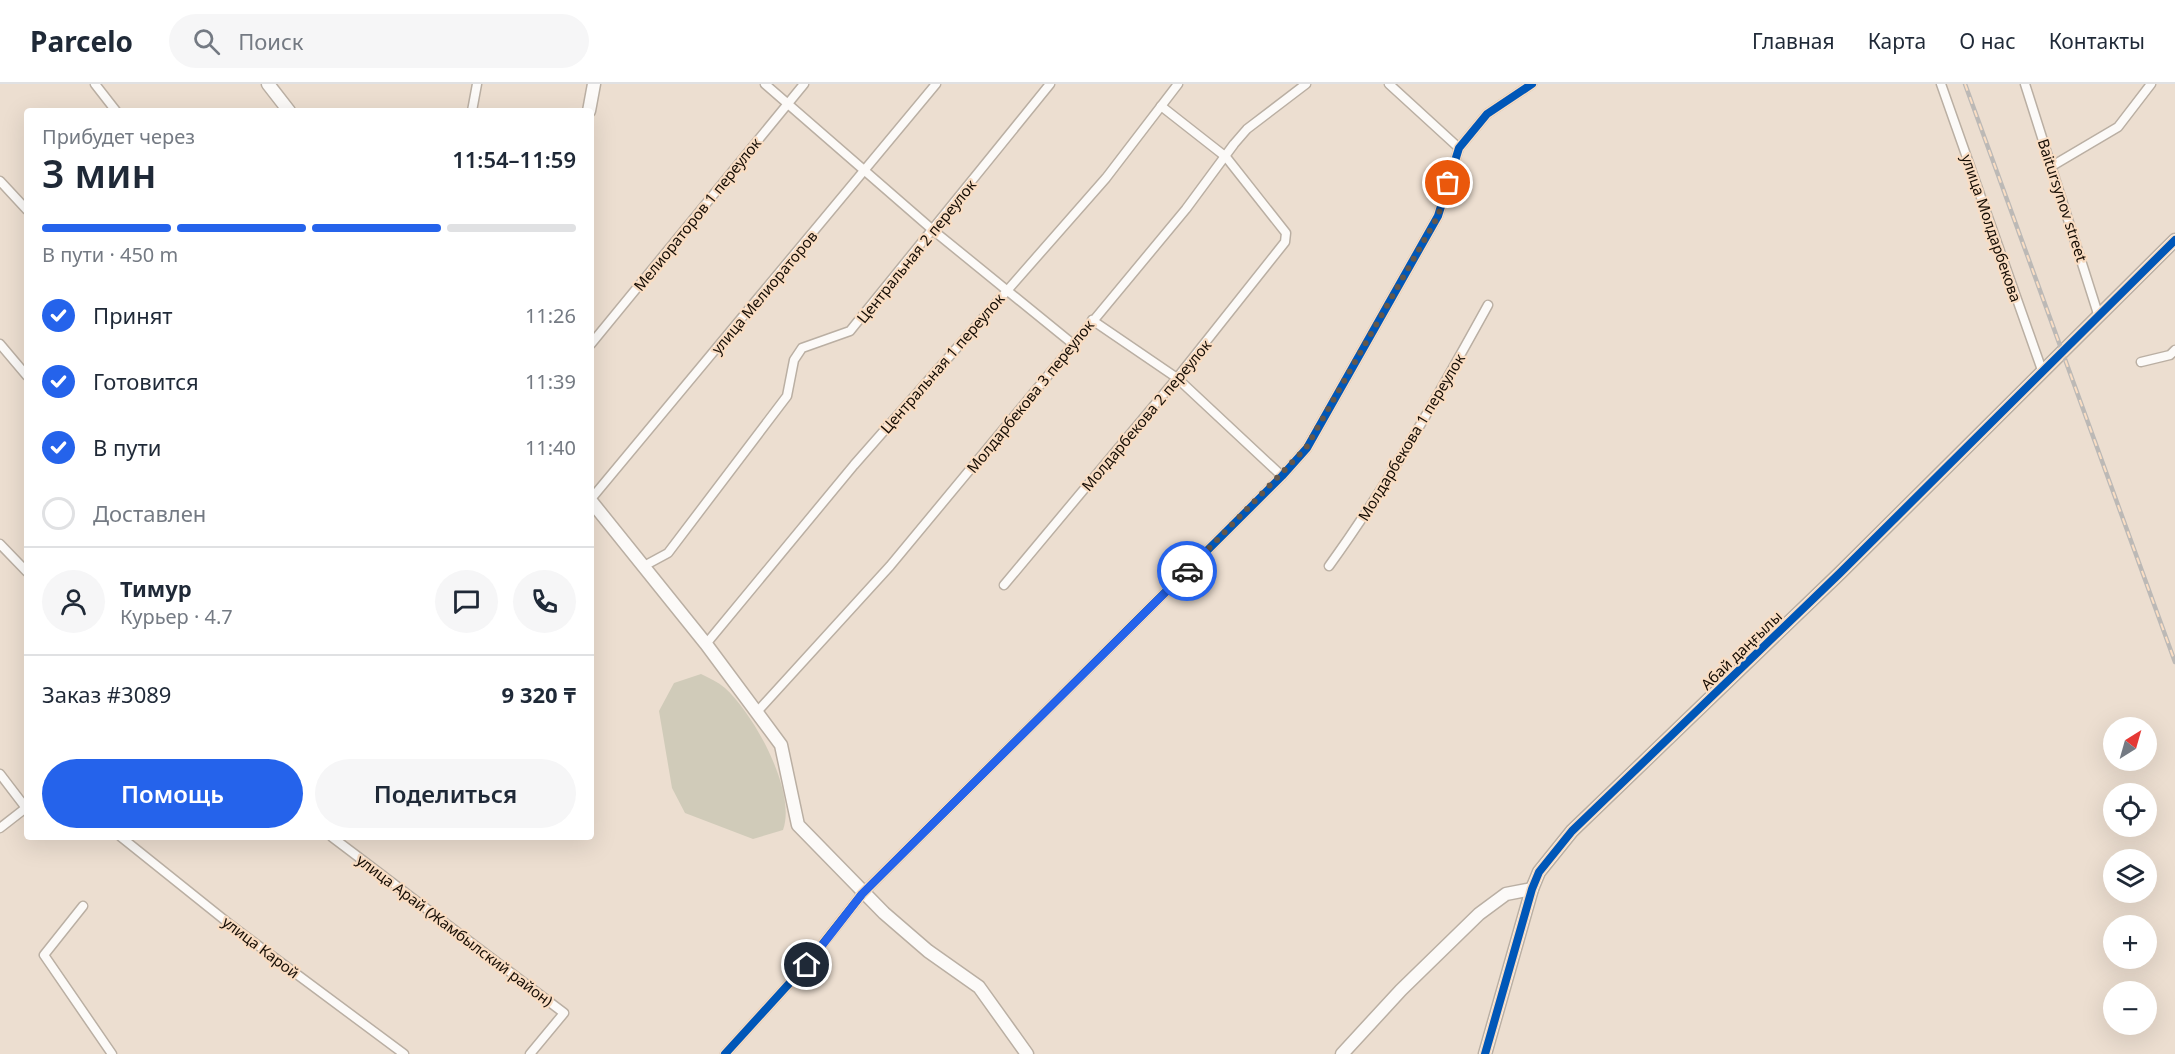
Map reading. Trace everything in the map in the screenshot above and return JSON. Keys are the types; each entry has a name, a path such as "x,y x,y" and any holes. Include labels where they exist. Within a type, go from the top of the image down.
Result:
{"street":[{"path":"95,84 114,108"},
{"path":"268,84 287,108"},
{"path":"473,108 477,84"},
{"path":"590,108 594,84"},
{"path":"765,84 934,231 1073,345"},
{"name":"Мелиораторов 1 переулок","path":"594,340 804,84"},
{"name":"улица Мелиораторов","path":"594,496 936,84"},
{"name":"Центральная 2 переулок","path":"644,566 668,552 787,396 792,368 802,348 850,331 934,231 1050,84"},
{"name":"Центральная 1 переулок","path":"706,644 854,465 1006,289 1106,178 1178,84"},
{"name":"Молдарбекова 3 переулок","path":"756,713 890,566 1073,345 1247,129 1306,84"},
{"path":"1389,84 1458,148"},
{"path":"725,1054 807,965 862,894 1282,476 1306,448 1438,216 1458,148 1487,114 1532,84"},
{"name":"улица Молдарбекова","path":"1941,84 2043,373"},
{"name":"Baitursynov street","path":"2025,84 2099,317"},
{"path":"2052,166 2118,127 2151,84"},
{"path":"1161,106 1226,157"},
{"name":"Молдарбекова 2 переулок","path":"1004,585 1177,378 1285,242 1286,233 1226,157"},
{"path":"0,181 24,207"},
{"name":"Абай даңғылы","path":"1485,1054 1532,889 1539,872 1572,831 2043,373 2175,240"},
{"name":"Молдарбекова 1 переулок","path":"1329,566 1368,512 1422,424 1488,305"},
{"path":"1092,320 1177,378 1282,476"},
{"path":"0,344 24,372"},
{"path":"2141,362 2170,355 2175,350"},
{"path":"594,504 706,644 781,745 798,825 862,894 928,951 978,987 1028,1054"},
{"path":"0,544 24,569"},
{"path":"0,774 24,803"},
{"path":"0,828 24,809"},
{"name":"улица Карой","path":"125,840 232,926 404,1054"},
{"name":"улица Арай (Жамбылский район)","path":"336,840 564,1013 530,1054"},
{"path":"1342,1054 1401,990 1479,914 1506,894 1532,889"},
{"path":"83,906 44,955 112,1054"}],"shaded area":[{"path":"701,674 725,688 760,734 784,795 786,814 783,830 753,839 685,813 672,788 659,711 674,683"}],"railway":[{"path":"1965,84 2175,662"}],"cycle path":[{"path":"725,1054 806,965 862,894 1282,476 1307,448 1438,216 1459,148 1487,114 1532,84"},
{"path":"1485,1054 1532,889 1539,872 1572,831 1840,573 2175,240"}],"way so far":[{"path":"1187,571 1282,476 1306,448 1374,333 1438,216 1448,183"}],"route":[{"path":"807,965 856,900 1187,571"}]}
